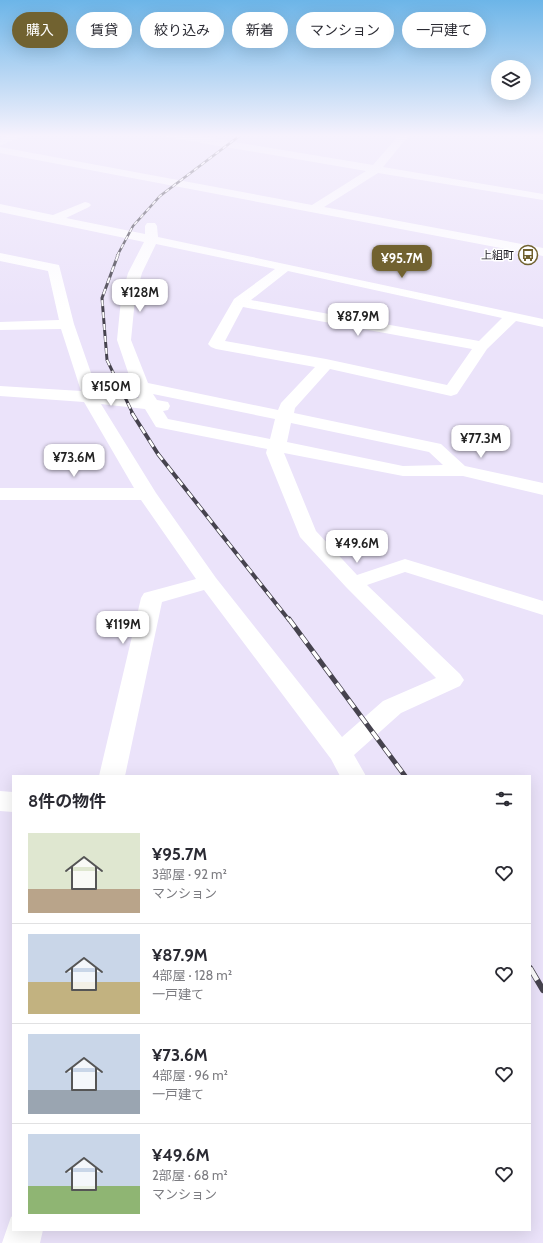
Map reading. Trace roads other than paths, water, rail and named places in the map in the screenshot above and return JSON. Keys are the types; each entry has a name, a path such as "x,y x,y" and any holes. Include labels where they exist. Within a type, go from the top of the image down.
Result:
{"street":[{"path":"225,192 543,252"},
{"path":"314,208 339,192"},
{"path":"513,192 543,197"},
{"path":"55,219 85,205"},
{"path":"0,208 136,236 151,232 286,267 543,323"},
{"path":"151,232 135,273 128,299 124,340 141,387 162,423 276,447 403,471 460,470"},
{"path":"0,257 54,268 67,324 94,406 147,494 209,582 340,753 352,775"},
{"path":"286,267 239,302 216,344 326,364 451,391 482,346 512,317"},
{"path":"239,302 482,346"},
{"path":"0,326 67,324"},
{"path":"326,364 287,407 275,453 307,534 353,583 452,680 392,707 340,753"},
{"path":"141,387 435,448 460,470"},
{"path":"0,391 71,395 140,402 225,417 543,489"},
{"path":"0,494 147,494"},
{"path":"353,583 405,565 543,608"},
{"path":"112,775 152,598 209,582"},
{"path":"0,801 12,802"},
{"path":"21,1243 24,1231"}],"railway":[{"path":"117,256 133,226 165,192"},
{"path":"118,255 102,298 107,360 133,414"},
{"path":"132,413 158,454 289,620"},
{"path":"289,619 404,775"},
{"path":"531,970 543,990"}],"place":[{"name":"上組町","path":"528,255"}]}
